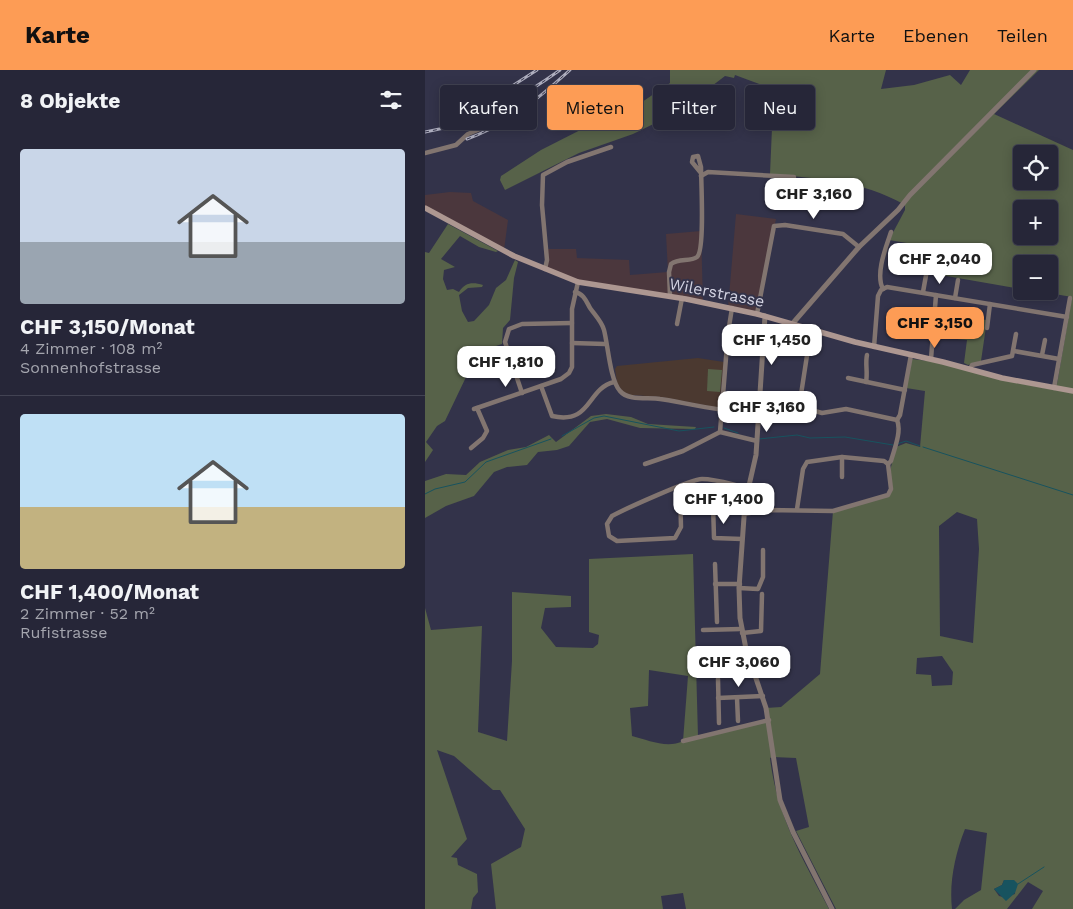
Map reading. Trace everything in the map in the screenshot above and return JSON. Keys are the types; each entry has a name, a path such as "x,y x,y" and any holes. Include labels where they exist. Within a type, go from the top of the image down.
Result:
{"main road":[{"name":"Wilerstrasse","path":"425,208 514,256 578,282 682,298 732,308 793,323 874,347 931,359 1002,378 1073,391"}],"street":[{"path":"793,323 859,247 895,214 906,199 1034,70"},
{"path":"425,153 456,145 468,134 477,130"},
{"path":"545,269 547,260 542,205 543,175 567,162 611,147"},
{"path":"670,296 669,272 671,264 697,257 701,252 701,174 709,172 794,178"},
{"path":"757,314 772,231 778,225 840,234 847,236 859,247"},
{"path":"883,289 880,284 881,270 891,232"},
{"path":"923,292 931,248"},
{"path":"955,298 958,280"},
{"path":"471,448 483,438 487,431 476,409 561,379 569,373 572,364 572,323 575,292 578,282"},
{"path":"874,347 877,298 883,289 889,287 1067,317"},
{"path":"575,292 582,295 599,321 603,329 614,382 619,390 627,396 661,399 721,410 759,413 783,412 797,406 822,413 846,409 897,420"},
{"path":"931,359 936,295"},
{"path":"677,324 682,298"},
{"path":"1055,388 1070,298"},
{"path":"987,328 990,304"},
{"path":"720,432 732,308"},
{"path":"765,316 757,441 744,514 742,539 739,586 742,631 769,720 780,800 793,832 832,909"},
{"path":"522,393 510,359 505,338 506,333 512,326 523,324 572,323"},
{"path":"797,406 803,388 808,349 816,330"},
{"path":"1013,354 1016,334"},
{"path":"1042,355 1045,340"},
{"path":"572,343 605,344"},
{"path":"970,369 972,365 1013,354 1042,355 1059,359"},
{"path":"866,382 869,370 866,362 867,355"},
{"path":"744,514 766,510 833,510 885,496 891,489 888,464 891,461 895,445 899,426 897,420 900,414 911,355"},
{"path":"472,373 510,359"},
{"path":"848,378 905,390"},
{"path":"541,386 552,416 569,418 581,413 601,390 614,382"},
{"path":"645,464 683,451 720,432 757,441"},
{"path":"797,509 806,463 841,457 884,461 888,464"},
{"path":"841,457 842,477"},
{"path":"680,486 681,527 677,536 670,539 617,541 609,536 607,524 612,516 680,486 700,479 748,488"},
{"path":"713,502 714,538 742,539"},
{"path":"715,584 758,589 763,577 763,550"},
{"path":"715,564 717,622"},
{"path":"703,630 761,631 762,594"},
{"path":"718,679 719,723"},
{"path":"718,698 763,696"},
{"path":"737,698 738,721"},
{"path":"683,740 769,720"}],"shaded area":[{"path":"670,70 886,70 881,89 914,85 950,75 961,85 970,70 1039,70 994,114 1073,150 1073,909 1032,909 1043,891 1028,882 1007,909 955,909 964,900 981,890 987,833 965,829 958,848 954,869 951,889 952,909 836,909 796,831 809,827 796,758 773,757 770,758 773,779 785,818 800,854 829,909 686,909 683,893 661,896 663,909 496,909 491,864 521,847 525,829 500,790 493,790 454,756 437,750 467,839 451,857 457,858 458,865 477,874 478,892 473,898 471,909 425,909 425,608 431,630 482,626 478,732 507,741 512,661 512,592 571,596 571,607 545,608 541,628 556,647 593,648 598,644 599,635 589,632 589,559 693,554 698,737 768,720 766,708 781,707 820,674 833,511 885,496 890,491 889,475 896,447 906,443 920,447 925,391 906,388 912,359 937,362 1001,380 1056,390 1072,297 1058,295 1058,255 1013,255 1013,288 935,274 942,249 889,240 905,210 905,205 872,190 839,182 770,174 772,130 815,130 815,85 762,85 735,75 734,78 725,76 713,85 667,85 670,83","holes":["957,512 977,519 979,549 973,643 940,636 939,526","942,656 953,672 952,685 932,686 931,675 916,674 917,658","649,670 688,676 683,741 664,744 632,736 630,708 648,706","1004,880 1014,880 1015,894 999,896 994,889 1002,885"]},
{"path":"653,95 653,124 643,129 643,101"},
{"path":"580,130 641,130 579,153 505,190 500,180 501,176 541,150"},
{"path":"450,192 471,193 473,201 508,220 504,250 425,208 425,195"},
{"path":"736,214 776,219 757,314 728,308"},
{"path":"448,224 498,251 479,247 460,236 441,259 455,267 444,270 443,279 447,290 453,289 459,292 464,286 469,284 483,285 482,287 468,288 459,295 462,311 468,322 474,321 489,305 496,288 506,280 515,260 518,262 514,278 510,320 503,328 502,344 478,352 445,421 437,426 426,442 433,450 425,462 425,252 429,253"},
{"path":"701,231 703,302 586,284 545,269 545,249 576,249 577,258 629,260 630,275 668,272 666,234"},
{"path":"960,317 987,320 981,361 968,365 964,363 967,340 957,339"},
{"path":"698,358 724,362 719,408 661,397 631,395 623,392 617,383 615,369 617,366"},
{"path":"708,369 722,370 720,392 707,391"},
{"path":"606,414 631,417 648,424 696,427 695,429 640,428 607,419 590,422 569,446 557,450 538,452 527,465 507,467 494,472 474,496 446,506 425,518 425,481 446,474 466,475 480,462 508,450 526,447 549,435 556,442 591,416"},
{"path":"1004,880 1014,880 1018,884 1015,893 1006,901 994,889 1002,885"}],"waterway":[{"path":"562,436 594,418 604,416 679,431 714,427"},
{"path":"724,428 738,433"},
{"path":"759,439 797,435 810,438 845,437 893,445"},
{"path":"425,494 435,489 465,482 486,462 551,439"},
{"path":"897,444 906,441 920,446"},
{"path":"923,447 1073,495"},
{"path":"1018,884 1044,867"}],"railway":[{"path":"514,85 537,70"},
{"path":"425,132 462,123 496,109 560,70"},
{"path":"467,139 496,126 522,110 570,70"}]}
